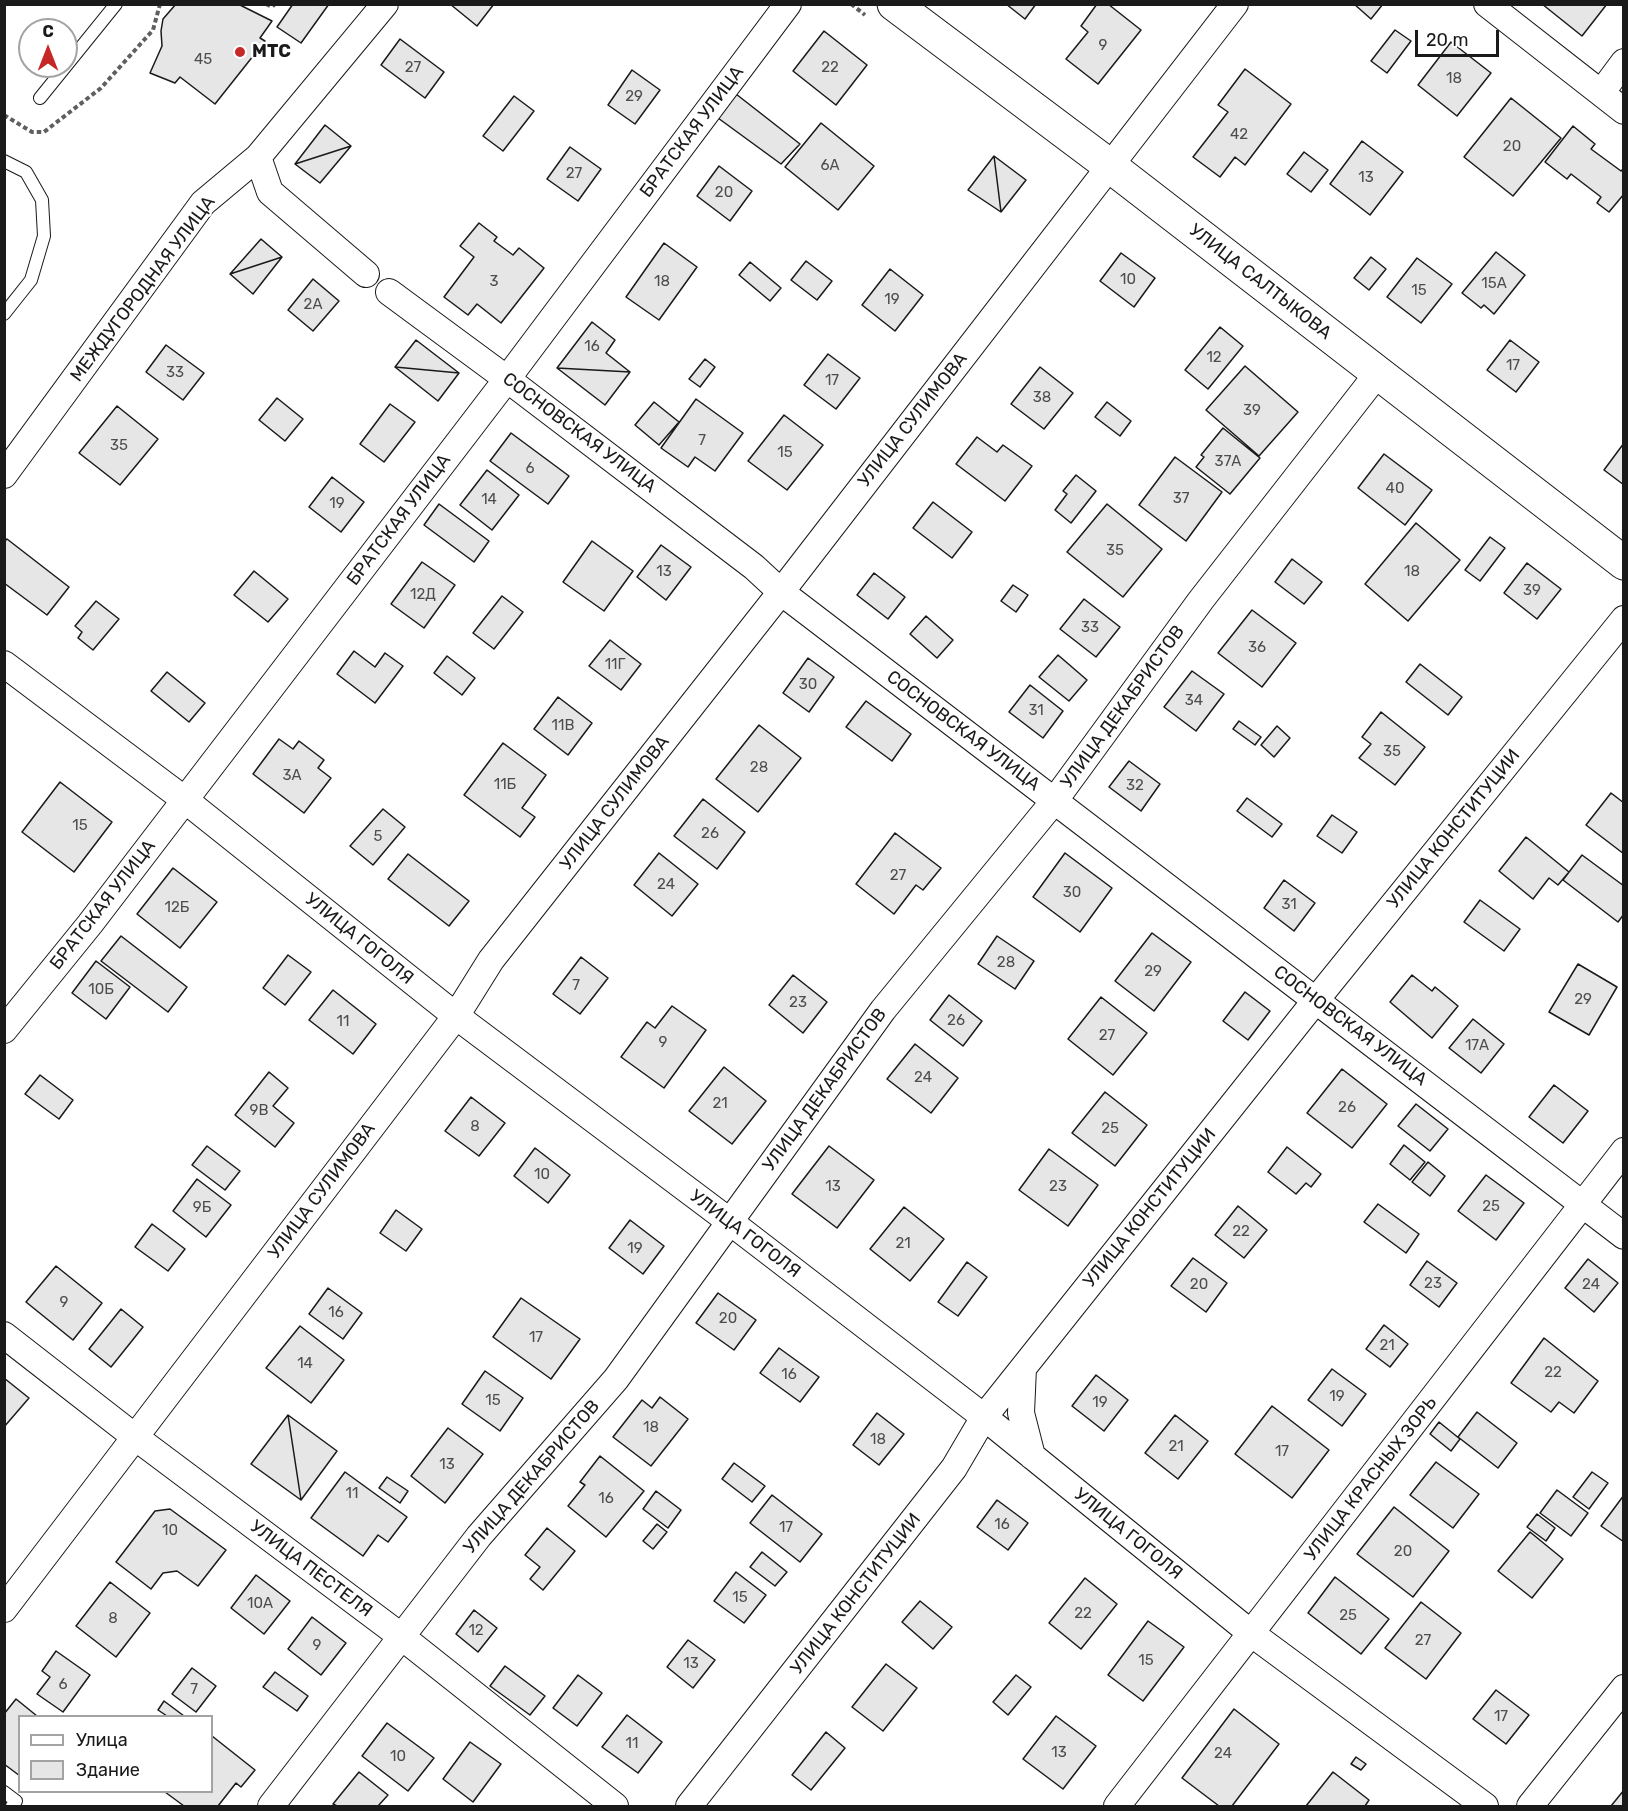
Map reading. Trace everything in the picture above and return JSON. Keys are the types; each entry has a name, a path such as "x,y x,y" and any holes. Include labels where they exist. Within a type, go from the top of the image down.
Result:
{"main road":[{"name":"УЛИЦА САЛТЫКОВА","path":"894,4 1110,166 1623,563"}],"street":[{"name":"МЕЖДУГОРОДНАЯ УЛИЦА","path":"4,475 203,203 258,157 385,4"},
{"name":"БРАТСКАЯ УЛИЦА","path":"4,1030 90,924 507,379 788,4"},
{"name":"УЛИЦА СУЛИМОВА","path":"4,1609 456,1016 491,960 781,592 1235,4"},
{"path":"1487,4 1623,111"},
{"path":"1601,93 1623,62"},
{"path":"258,157 270,192 366,274"},
{"name":"СОСНОВСКАЯ УЛИЦА","path":"389,292 754,567 781,592 1623,1236"},
{"name":"УЛИЦА ДЕКАБРИСТОВ","path":"272,1806 479,1536 616,1379 884,1010 1055,800 1202,600 1378,373"},
{"name":"УЛИЦА КОНСТИТУЦИИ","path":"689,1806 954,1468 984,1417 1623,619"},
{"name":"УЛИЦА ГОГОЛЯ","path":"4,664 185,800 456,1016 729,1221 984,1417 1252,1634 1485,1806"},
{"name":"УЛИЦА КРАСНЫХ ЗОРЬ","path":"1117,1806 1252,1634 1623,1150"},
{"name":"УЛИЦА ПЕСТЕЛЯ","path":"4,1335 135,1437 402,1637 615,1806"},
{"path":"1023,1368 1021,1413 1032,1456"},
{"path":"1530,1806 1623,1688"}],"lane":[{"path":"40,98 116,4"},
{"path":"4,161 26,172 42,200 44,236 31,280 4,314"},
{"path":"4,1792 16,1801 12,1806"}],"path":[{"path":"4,115 32,132 44,132 101,88 153,30 160,4"},
{"path":"266,4 273,8 275,4"}],"building":[{"path":"176,4 238,4 272,21 260,38 265,41 215,104 180,77 175,83 150,73 162,46 163,19"},
{"path":"293,4 329,4 301,43 277,27"},
{"path":"450,4 494,4 477,26"},
{"path":"1006,4 1036,4 1025,19"},
{"path":"1097,4 1108,4 1141,30 1098,84 1066,59 1088,32 1081,26"},
{"path":"1354,4 1383,4 1371,19"},
{"path":"1542,4 1607,4 1582,36"},
{"path":"1395,30 1411,41 1387,73 1371,61"},
{"path":"824,31 867,65 836,105 793,71"},
{"path":"400,39 444,72 425,98 381,65"},
{"path":"1451,42 1491,73 1457,116 1418,85"},
{"path":"1245,69 1291,104 1245,165 1235,157 1220,177 1193,157 1228,112 1218,105"},
{"path":"632,70 660,90 635,124 608,105"},
{"path":"736,94 800,144 781,164 718,118"},
{"path":"514,96 534,111 503,151 483,136"},
{"path":"1511,98 1561,138 1513,196 1464,157"},
{"path":"821,123 874,166 838,210 785,167"},
{"path":"325,125 351,146 295,164"},
{"path":"1573,126 1595,144 1591,149 1621,171 1624,168 1624,194 1609,212 1597,203 1601,197 1571,174 1567,179 1545,162"},
{"path":"1362,141 1403,172 1370,215 1330,184"},
{"path":"351,146 320,183 295,164"},
{"path":"570,147 601,169 578,201 547,179"},
{"path":"1304,152 1328,170 1311,192 1287,174"},
{"path":"994,156 1001,212 968,190"},
{"path":"994,156 1026,180 1001,212"},
{"path":"719,166 752,191 730,221 697,196"},
{"path":"479,223 497,237 494,241 513,255 519,248 544,268 501,323 477,304 468,315 444,297 474,257 460,246"},
{"path":"261,239 282,257 230,274"},
{"path":"664,243 697,267 659,320 626,297"},
{"path":"1496,252 1525,275 1494,314 1484,305 1481,308 1462,293"},
{"path":"1121,253 1155,278 1134,307 1100,281"},
{"path":"282,257 253,294 230,274"},
{"path":"1371,257 1386,269 1369,290 1354,278"},
{"path":"1417,258 1452,284 1421,323 1387,297"},
{"path":"806,261 832,281 817,300 791,280"},
{"path":"750,262 781,288 770,301 739,275"},
{"path":"890,269 923,295 895,331 862,305"},
{"path":"313,279 339,301 313,331 288,310"},
{"path":"592,322 615,340 606,353 630,372 557,368"},
{"path":"1220,327 1243,346 1208,389 1185,370"},
{"path":"416,340 459,373 395,367"},
{"path":"1510,340 1539,362 1516,392 1487,370"},
{"path":"166,345 204,373 183,400 146,372"},
{"path":"828,354 860,378 836,409 804,385"},
{"path":"705,359 715,367 700,387 689,379"},
{"path":"1245,366 1298,412 1259,456 1206,410"},
{"path":"395,367 459,373 438,401"},
{"path":"1040,367 1073,393 1044,429 1011,404"},
{"path":"557,368 630,372 605,405"},
{"path":"277,398 303,419 285,441 259,420"},
{"path":"696,399 743,433 715,471 695,457 688,467 661,448"},
{"path":"654,402 679,422 659,445 635,425"},
{"path":"1107,402 1131,421 1120,436 1095,417"},
{"path":"390,404 415,422 384,462 360,444"},
{"path":"117,406 158,439 120,485 79,453"},
{"path":"784,415 823,445 787,490 748,461"},
{"path":"1223,428 1260,458 1230,494 1196,467 1204,457 1201,455"},
{"path":"511,433 569,476 548,504 490,461"},
{"path":"977,437 997,452 1003,445 1032,466 1005,501 956,464"},
{"path":"1624,443 1624,485 1604,470"},
{"path":"1384,454 1432,490 1405,525 1358,488"},
{"path":"1175,457 1222,492 1186,541 1139,505"},
{"path":"487,470 519,495 492,530 460,505"},
{"path":"1076,475 1096,491 1071,523 1055,510 1067,494 1063,491"},
{"path":"332,477 364,502 341,532 309,507"},
{"path":"933,502 972,532 952,558 913,528"},
{"path":"439,504 489,541 474,562 424,525"},
{"path":"1107,504 1162,549 1123,597 1067,552"},
{"path":"1416,523 1460,560 1408,621 1365,584"},
{"path":"1490,537 1505,548 1480,581 1465,570"},
{"path":"7,539 69,587 47,615 4,583 4,542"},
{"path":"592,541 633,571 604,611 563,582"},
{"path":"661,545 691,567 666,600 637,577"},
{"path":"1292,559 1322,582 1304,604 1275,582"},
{"path":"422,562 455,585 424,628 391,604"},
{"path":"1527,563 1561,589 1537,619 1504,593"},
{"path":"254,571 288,599 268,622 234,595"},
{"path":"874,573 905,597 888,619 857,595"},
{"path":"1013,585 1028,595 1016,612 1001,601"},
{"path":"502,596 523,612 494,649 473,633"},
{"path":"1084,599 1120,627 1096,657 1060,629"},
{"path":"96,601 119,619 93,650 78,638 82,632 75,626"},
{"path":"1252,610 1296,643 1262,687 1218,653"},
{"path":"926,616 953,640 937,658 910,634"},
{"path":"610,640 641,664 621,690 589,666"},
{"path":"354,651 375,667 385,653 403,666 375,703 337,674"},
{"path":"1058,655 1087,680 1069,701 1039,677"},
{"path":"447,656 475,678 462,695 434,673"},
{"path":"808,658 834,677 809,712 783,693"},
{"path":"1420,664 1462,697 1448,715 1406,682"},
{"path":"1192,671 1224,694 1196,731 1164,707"},
{"path":"167,672 205,703 189,722 151,691"},
{"path":"1030,685 1063,711 1043,738 1009,712"},
{"path":"558,697 592,723 568,755 534,729"},
{"path":"866,701 911,734 892,761 846,727"},
{"path":"1381,712 1425,747 1395,785 1359,758 1371,744 1362,737"},
{"path":"1239,721 1261,737 1255,745 1233,729"},
{"path":"759,725 801,758 758,812 716,779"},
{"path":"1277,726 1290,738 1274,757 1261,745"},
{"path":"279,739 293,749 299,741 324,760 318,768 331,778 304,813 253,774"},
{"path":"503,743 546,775 522,808 535,817 520,837 464,795"},
{"path":"1129,761 1160,784 1141,811 1109,787"},
{"path":"60,782 112,822 74,872 22,832"},
{"path":"1611,793 1624,803 1624,854 1586,825"},
{"path":"1247,798 1282,824 1272,837 1237,811"},
{"path":"703,799 745,832 717,869 674,836"},
{"path":"383,809 405,827 373,865 350,846"},
{"path":"1332,815 1357,832 1342,853 1317,836"},
{"path":"895,833 941,868 923,890 916,885 894,914 856,884"},
{"path":"1526,837 1569,872 1558,885 1549,878 1533,899 1499,871"},
{"path":"659,853 698,884 672,916 634,885"},
{"path":"1065,853 1112,888 1080,932 1033,897"},
{"path":"408,854 469,901 449,926 388,879"},
{"path":"1582,855 1624,886 1624,914 1618,922 1563,880"},
{"path":"173,868 217,902 180,948 137,914"},
{"path":"1284,880 1315,903 1294,931 1264,908"},
{"path":"1480,900 1520,929 1504,951 1464,922"},
{"path":"1152,933 1191,962 1154,1011 1115,981"},
{"path":"121,936 187,987 168,1012 101,961"},
{"path":"997,936 1034,961 1015,989 978,964"},
{"path":"288,955 311,972 285,1005 263,988"},
{"path":"581,957 608,978 580,1014 553,994"},
{"path":"96,961 130,987 106,1019 72,993"},
{"path":"1578,964 1617,987 1589,1035 1549,1012"},
{"path":"793,975 827,1002 803,1033 769,1005"},
{"path":"1412,975 1432,991 1435,987 1458,1006 1432,1038 1390,1002"},
{"path":"333,990 376,1024 353,1054 309,1020"},
{"path":"1245,992 1270,1011 1248,1040 1223,1021"},
{"path":"949,995 982,1021 963,1046 930,1020"},
{"path":"1101,997 1147,1033 1113,1075 1068,1039"},
{"path":"672,1006 706,1030 664,1088 621,1057 647,1022 655,1028"},
{"path":"1473,1019 1504,1044 1481,1073 1449,1048"},
{"path":"915,1044 958,1078 931,1113 887,1079"},
{"path":"724,1067 766,1101 732,1144 689,1111"},
{"path":"1342,1069 1387,1104 1352,1148 1307,1113"},
{"path":"269,1072 288,1088 273,1106 294,1123 275,1147 235,1115"},
{"path":"40,1075 73,1100 59,1119 25,1094"},
{"path":"1554,1085 1588,1111 1563,1143 1529,1117"},
{"path":"1105,1092 1147,1125 1115,1166 1072,1133"},
{"path":"471,1097 505,1123 479,1156 445,1131"},
{"path":"1416,1104 1448,1129 1430,1151 1398,1126"},
{"path":"1404,1145 1425,1162 1410,1180 1390,1164"},
{"path":"207,1146 240,1171 225,1190 192,1165"},
{"path":"829,1146 874,1180 837,1228 792,1194"},
{"path":"1287,1147 1321,1174 1311,1187 1306,1183 1296,1194 1268,1172"},
{"path":"535,1148 570,1175 548,1203 514,1176"},
{"path":"1049,1149 1098,1185 1068,1226 1019,1190"},
{"path":"1428,1162 1445,1176 1430,1196 1412,1182"},
{"path":"1486,1175 1524,1203 1496,1240 1458,1211"},
{"path":"197,1179 231,1205 206,1237 173,1211"},
{"path":"1378,1204 1419,1234 1406,1253 1364,1222"},
{"path":"1238,1206 1267,1230 1244,1258 1215,1235"},
{"path":"904,1207 944,1239 910,1281 870,1249"},
{"path":"396,1210 422,1229 406,1251 380,1233"},
{"path":"630,1220 664,1246 643,1274 609,1248"},
{"path":"152,1224 185,1249 168,1271 135,1247"},
{"path":"1193,1258 1227,1283 1206,1312 1171,1286"},
{"path":"1588,1259 1618,1283 1594,1312 1565,1288"},
{"path":"1427,1261 1457,1283 1439,1307 1410,1285"},
{"path":"967,1262 987,1277 958,1316 938,1302"},
{"path":"56,1266 102,1303 73,1340 26,1302"},
{"path":"328,1288 362,1313 343,1339 309,1314"},
{"path":"718,1293 756,1320 734,1350 696,1323"},
{"path":"521,1298 580,1339 551,1379 493,1337"},
{"path":"121,1309 143,1327 111,1367 89,1349"},
{"path":"1384,1325 1408,1344 1390,1367 1366,1349"},
{"path":"300,1326 344,1360 311,1403 266,1368"},
{"path":"1544,1338 1598,1381 1574,1413 1559,1402 1551,1412 1511,1383"},
{"path":"779,1348 819,1377 800,1402 760,1373"},
{"path":"1332,1369 1366,1394 1342,1426 1308,1400"},
{"path":"485,1371 523,1398 500,1431 462,1404"},
{"path":"1096,1375 1128,1400 1104,1431 1072,1406"},
{"path":"4,1378 29,1398 4,1427"},
{"path":"660,1397 688,1419 651,1466 613,1437 642,1400 652,1408"},
{"path":"1272,1406 1329,1450 1292,1498 1235,1454"},
{"path":"1477,1412 1517,1443 1498,1468 1458,1437"},
{"path":"877,1413 904,1434 879,1465 853,1445"},
{"path":"288,1415 337,1451 301,1500"},
{"path":"288,1415 301,1500 251,1464"},
{"path":"1175,1415 1208,1441 1178,1479 1145,1453"},
{"path":"1439,1422 1460,1439 1451,1451 1430,1434"},
{"path":"448,1428 483,1454 445,1503 411,1476"},
{"path":"600,1456 644,1491 606,1537 568,1506 585,1485 580,1482"},
{"path":"1436,1462 1479,1494 1453,1528 1410,1495"},
{"path":"734,1463 765,1486 752,1502 722,1479"},
{"path":"345,1472 407,1517 388,1542 378,1535 363,1556 311,1518"},
{"path":"1592,1472 1608,1483 1589,1509 1573,1497"},
{"path":"387,1477 408,1491 400,1503 379,1488"},
{"path":"1557,1490 1588,1513 1571,1536 1540,1513"},
{"path":"656,1491 681,1510 668,1528 643,1509"},
{"path":"772,1495 822,1534 800,1562 750,1523"},
{"path":"1624,1495 1624,1542 1601,1526"},
{"path":"997,1500 1028,1523 1008,1550 977,1527"},
{"path":"1394,1507 1449,1551 1413,1597 1357,1554"},
{"path":"170,1509 226,1550 198,1586 177,1571 163,1573 151,1589 116,1562 155,1511"},
{"path":"1537,1514 1555,1528 1546,1541 1527,1527"},
{"path":"657,1524 667,1532 653,1549 643,1541"},
{"path":"547,1528 575,1551 543,1590 530,1579 540,1567 525,1555"},
{"path":"1530,1532 1563,1559 1532,1598 1498,1571"},
{"path":"762,1552 787,1572 775,1586 750,1567"},
{"path":"736,1572 766,1595 744,1623 714,1601"},
{"path":"256,1575 290,1601 264,1634 231,1608"},
{"path":"1335,1577 1389,1619 1361,1654 1308,1613"},
{"path":"1085,1578 1117,1604 1081,1649 1049,1623"},
{"path":"110,1582 150,1613 116,1657 76,1626"},
{"path":"920,1601 952,1627 933,1649 902,1622"},
{"path":"1421,1602 1461,1633 1426,1679 1385,1648"},
{"path":"474,1610 497,1628 478,1652 456,1634"},
{"path":"312,1617 346,1643 321,1675 288,1649"},
{"path":"1148,1621 1184,1647 1143,1701 1108,1675"},
{"path":"688,1640 715,1660 693,1688 667,1667"},
{"path":"56,1651 90,1675 63,1712 37,1694 50,1677 42,1671"},
{"path":"886,1664 917,1688 883,1731 852,1707"},
{"path":"505,1666 545,1696 530,1715 490,1686"},
{"path":"192,1668 216,1686 196,1712 172,1694"},
{"path":"275,1672 308,1696 297,1711 263,1687"},
{"path":"578,1675 602,1693 577,1726 553,1708"},
{"path":"1016,1675 1031,1687 1008,1715 993,1702"},
{"path":"1496,1690 1529,1715 1506,1744 1473,1719"},
{"path":"16,1699 36,1715 18,1715 18,1774 4,1764 4,1714"},
{"path":"164,1701 183,1715 166,1715 158,1710"},
{"path":"1234,1709 1279,1744 1232,1806 1219,1806 1182,1778"},
{"path":"627,1715 662,1742 638,1773 602,1747"},
{"path":"1056,1716 1096,1746 1063,1789 1023,1759"},
{"path":"387,1723 434,1758 408,1791 362,1756"},
{"path":"826,1732 845,1748 811,1790 792,1775"},
{"path":"213,1737 255,1770 241,1787 236,1783 218,1806 184,1806 166,1793 213,1793"},
{"path":"470,1742 501,1764 473,1802 443,1779"},
{"path":"1356,1757 1366,1764 1361,1770 1351,1764"},
{"path":"359,1772 388,1795 378,1806 337,1806 333,1804"},
{"path":"1333,1772 1369,1800 1365,1806 1306,1806"},
{"path":"1624,1790 1624,1806 1611,1806"}],"place":[{"name":"МТС","path":"240,52"}]}
